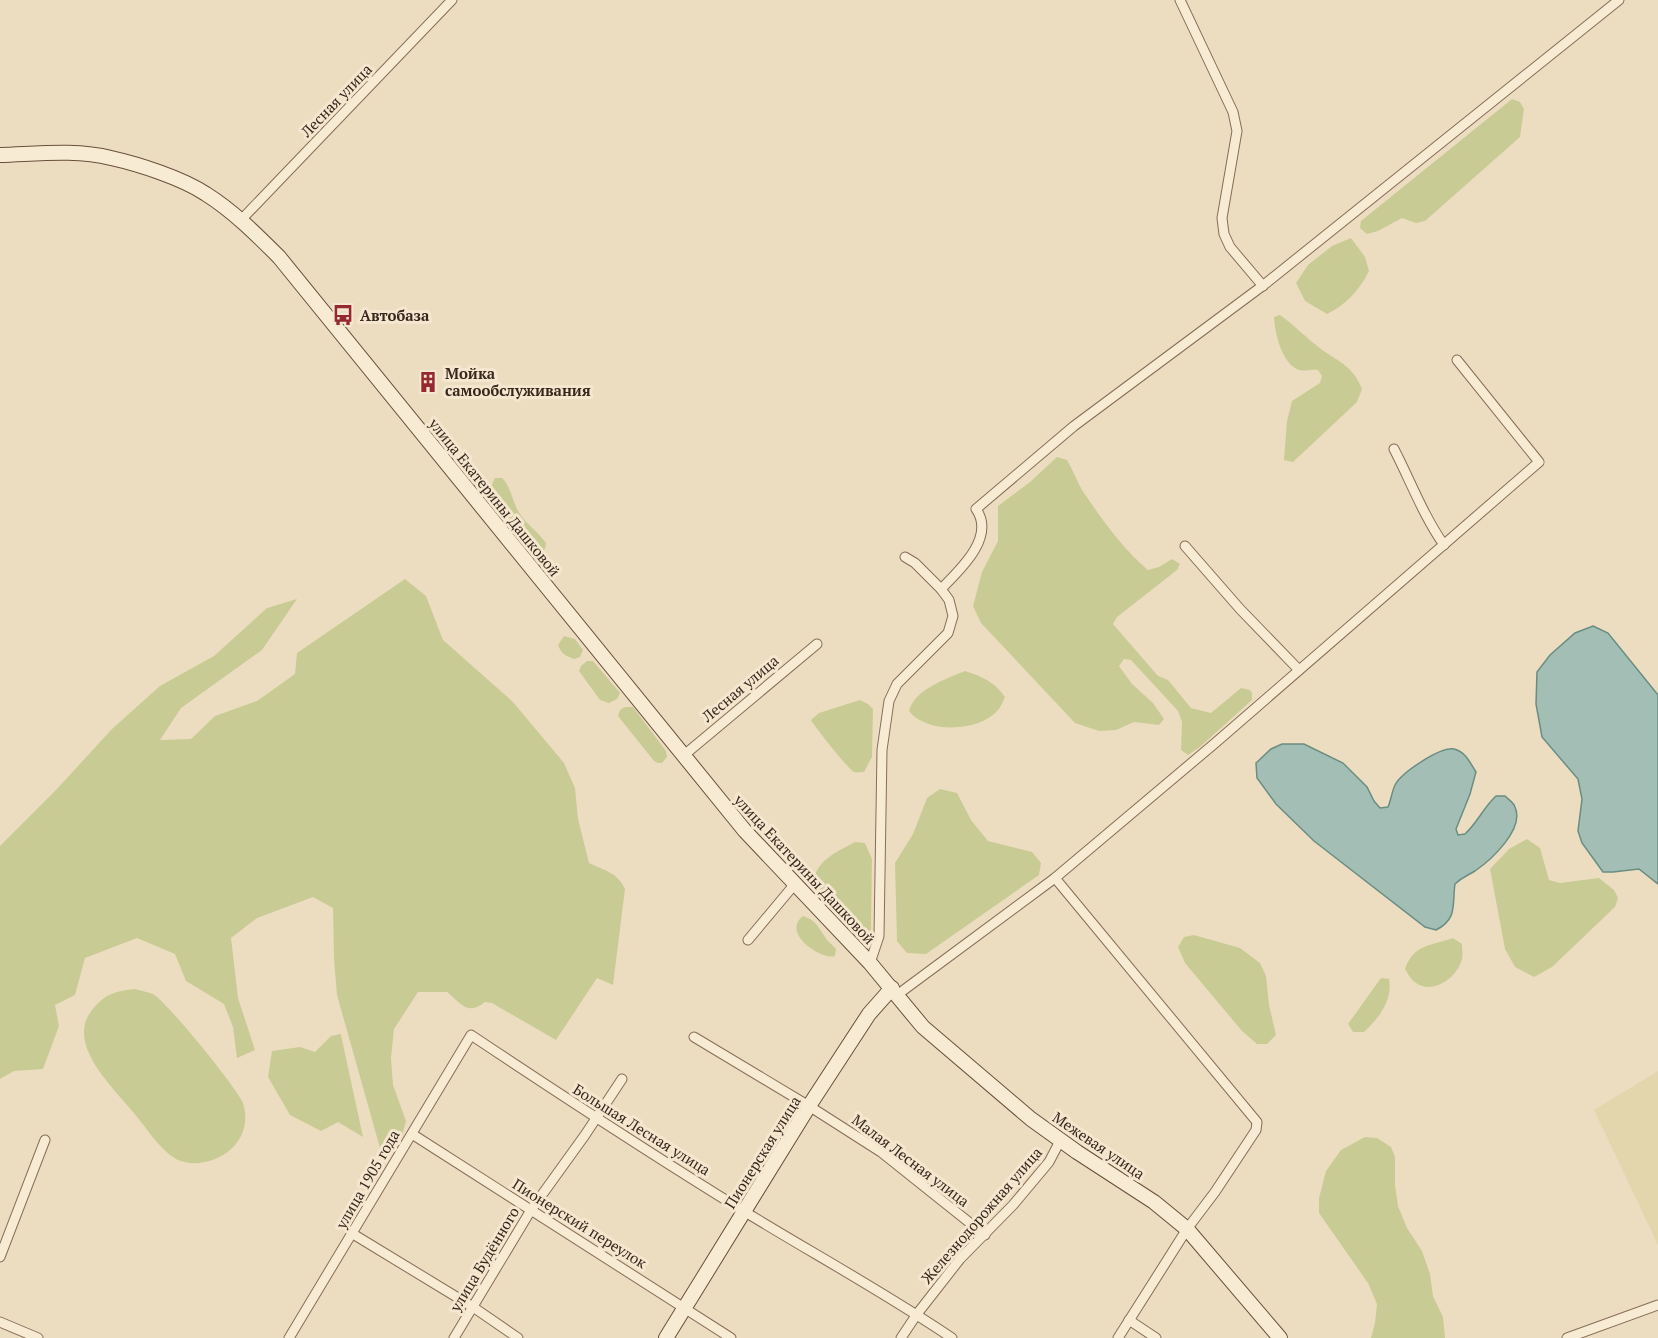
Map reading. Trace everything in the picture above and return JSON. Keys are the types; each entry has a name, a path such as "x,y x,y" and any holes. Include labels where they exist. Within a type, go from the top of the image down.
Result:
{"street":[{"name":"Лесная улица","path":"241,220 452,0"},
{"path":"1180,0 1233,112 1237,131 1222,218 1224,234 1230,247 1263,286"},
{"path":"941,589 962,569 976,547 982,532 982,517 976,509 1074,426 1263,286 1619,0"},
{"name":"улица Екатерины Дашковой","path":"0,154 76,154 110,157 178,180 205,193 241,220 279,257 745,831 894,991"},
{"path":"894,991 1055,878 1539,462 1457,360"},
{"path":"1394,449 1418,497 1420,507 1444,545"},
{"path":"1185,546 1240,609 1299,670"},
{"path":"870,963 879,936 882,750 889,701 897,684 948,633 953,616 949,600 941,589 915,563 905,557"},
{"name":"Лесная улица","path":"683,756 817,644"},
{"path":"1055,878 1257,1122 1256,1130 1227,1175 1187,1229 1118,1338"},
{"path":"748,940 794,885"},
{"name":"Пионерская улица","path":"666,1338 809,1106 869,1014 894,991"},
{"name":"Межевая улица","path":"894,991 923,1027 1031,1119 1060,1141 1154,1202 1187,1229 1280,1338"},
{"name":"Большая Лесная улица","path":"471,1035 596,1119 917,1314 952,1338"},
{"name":"улица 1905 года","path":"289,1338 471,1035"},
{"name":"Малая Лесная улица","path":"694,1037 880,1152 985,1235"},
{"name":"улица Будённого","path":"454,1338 531,1210 622,1079"},
{"name":"Пионерский переулок","path":"412,1134 731,1338"},
{"path":"0,1257 45,1140"},
{"name":"Железнодорожная улица","path":"902,1338 917,1314 960,1259 985,1235 1049,1162 1060,1141"},
{"path":"353,1234 518,1338"},
{"path":"1567,1338 1658,1305"},
{"path":"1129,1320 1156,1338"},
{"path":"0,1322 38,1338"}],"shaded area":[{"path":"1658,1071 1658,1245 1594,1110"}],"green space":[{"path":"1512,99 1520,102 1524,109 1520,137 1425,221 1416,223 1402,218 1378,231 1367,234 1360,228 1361,221"},
{"path":"1351,238 1365,257 1369,271 1352,296 1327,314 1305,301 1296,283 1308,265 1332,246"},
{"path":"1280,315 1323,351 1348,368 1362,389 1357,402 1293,462 1284,460 1287,421 1292,401 1320,383 1322,376 1318,370 1303,371 1290,364 1277,338 1274,317"},
{"path":"1057,457 1067,460 1082,490 1104,522 1129,552 1148,570 1159,567 1172,559 1180,564 1177,570 1117,617 1113,624 1158,676 1168,680 1191,708 1211,713 1241,688 1250,690 1252,693 1252,700 1188,755 1181,750 1182,722 1178,711 1131,660 1124,659 1119,666 1132,684 1153,703 1164,719 1159,725 1134,722 1116,730 1099,731 1075,723 981,623 973,606 982,572 998,541 998,506 1030,482"},
{"path":"495,478 502,478 505,481 520,514 546,543 545,549 541,552 534,550 520,538 501,511 492,491"},
{"path":"405,579 426,596 443,640 513,702 564,763 575,788 578,819 589,863 619,879 625,889 613,985 597,978 556,1040 492,1003 485,1002 469,1008 447,992 418,992 394,1029 391,1058 393,1085 406,1121 402,1136 389,1151 380,1148 337,995 333,908 313,897 257,918 231,938 238,998 255,1050 237,1058 233,1027 224,1004 186,981 175,954 137,938 85,958 75,995 55,1005 59,1026 43,1069 14,1071 0,1079 0,846 112,729 160,686 214,656 267,608 297,599 262,650 181,708 160,740 191,739 215,716 257,701 295,674 297,653"},
{"path":"564,636 575,639 583,650 580,657 574,659 561,651 558,645"},
{"path":"587,661 593,661 620,693 617,699 609,703 600,700 579,671"},
{"path":"965,671 987,680 1005,697 999,709 990,717 966,726 940,727 928,724 909,711 912,703 924,691"},
{"path":"860,700 873,709 872,757 864,772 854,772 811,720 819,713"},
{"path":"633,707 666,751 667,757 662,763 654,761 618,716 620,710"},
{"path":"940,789 957,793 971,820 988,841 1032,852 1041,863 1039,875 926,954 907,953 897,941 895,863 913,834 927,798"},
{"path":"1527,839 1540,848 1549,880 1560,883 1599,878 1614,890 1618,898 1615,907 1552,967 1534,977 1515,967 1505,949 1490,869 1509,849"},
{"path":"855,842 865,843 872,859 871,930 868,936 864,936 813,884 822,863"},
{"path":"803,916 816,924 836,949 835,956 814,950 800,938 797,923"},
{"path":"1194,935 1240,948 1260,963 1266,976 1269,1005 1276,1035 1267,1044 1257,1044 1242,1031 1185,963 1178,947 1184,937"},
{"path":"1453,938 1462,944 1462,959 1452,976 1441,984 1428,987 1419,985 1410,977 1405,969 1418,950"},
{"path":"1381,978 1389,979 1390,987 1384,1008 1364,1032 1353,1032 1348,1024"},
{"path":"135,989 153,994 161,1000 216,1064 243,1103 245,1125 241,1135 236,1144 220,1157 199,1163 187,1163 170,1155 158,1144 104,1078 88,1051 84,1037 85,1023 92,1010 101,1000 111,994"},
{"path":"341,1034 363,1137 338,1122 321,1131 290,1115 268,1077 272,1051 300,1047 315,1052 331,1036"},
{"path":"1365,1137 1377,1138 1391,1147 1395,1157 1398,1206 1407,1228 1422,1251 1430,1274 1433,1296 1443,1317 1445,1338 1371,1338 1377,1304 1368,1283 1319,1213 1319,1198 1326,1171 1341,1150"}],"water":[{"path":"1593,626 1608,633 1658,695 1658,884 1639,869 1603,872 1582,843 1578,831 1582,799 1578,779 1542,737 1536,704 1537,672 1550,655 1575,633"},
{"path":"1282,744 1304,744 1343,763 1367,787 1380,808 1388,807 1395,785 1422,761 1448,749 1458,750 1465,755 1476,772 1456,829 1458,835 1465,834 1470,829 1496,796 1505,796 1515,807 1517,816 1515,825 1497,852 1482,866 1455,884 1453,910 1448,921 1436,930 1425,927 1314,841 1276,804 1257,778 1256,763 1271,749"}],"place":[{"name":"Автобаза","path":"343,315"},
{"name":"Мойка самообслуживания","path":"428,382"}]}
